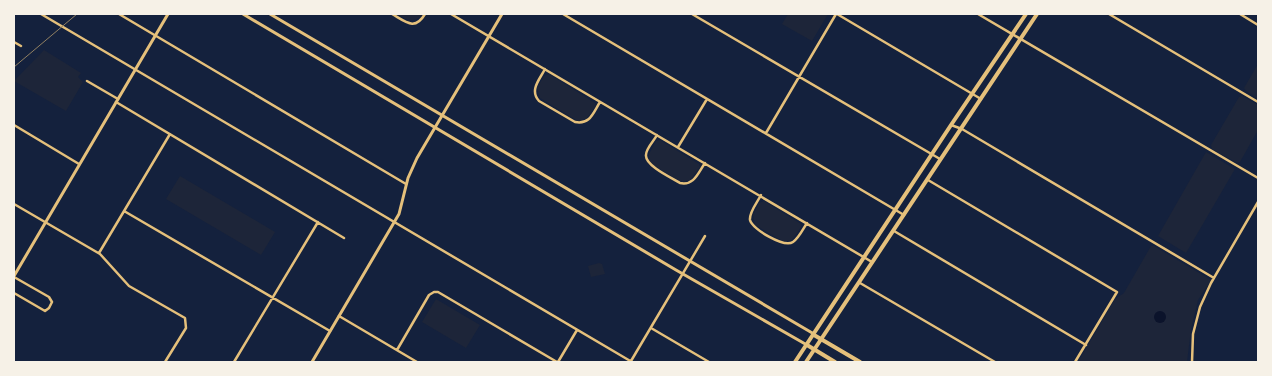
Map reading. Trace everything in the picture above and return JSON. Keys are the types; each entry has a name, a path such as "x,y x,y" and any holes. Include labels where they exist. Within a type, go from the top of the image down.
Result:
{"main road":[{"path":"14,276 168,14"},
{"path":"243,14 835,362"},
{"path":"270,14 860,362"},
{"path":"312,362 394,222 402,204 406,184 417,158 502,14"},
{"path":"795,362 1026,14"},
{"path":"806,362 1037,14"}],"street":[{"path":"41,14 632,362 705,236"},
{"path":"119,14 406,184"},
{"path":"392,14 414,24 420,22 425,14"},
{"path":"452,14 873,262"},
{"path":"563,14 904,215"},
{"path":"692,14 942,159"},
{"path":"766,133 836,14 981,99"},
{"path":"978,14 1258,178"},
{"path":"1109,14 1258,102"},
{"path":"1240,14 1258,25"},
{"path":"14,42 21,46"},
{"path":"545,69 535,88 536,97 575,122 581,123 590,120 601,102"},
{"path":"87,80 170,134 344,238"},
{"path":"678,147 707,98"},
{"path":"14,125 80,164"},
{"path":"951,125 962,129 1214,278"},
{"path":"99,254 170,134"},
{"path":"657,135 646,152 647,162 680,183 686,184 694,180 705,163"},
{"path":"928,180 1117,292 1076,362"},
{"path":"761,196 751,213 751,224 781,243 787,244 796,240 807,223"},
{"path":"1192,362 1192,347 1200,307 1214,278 1258,202"},
{"path":"14,204 99,254 129,286 185,318 186,328 165,362"},
{"path":"124,211 330,331"},
{"path":"234,362 318,222"},
{"path":"894,231 1086,345"},
{"path":"14,276 49,297 52,304 47,310 42,310 14,293"},
{"path":"860,283 995,362"},
{"path":"397,350 429,295 434,292 438,292 557,362 577,330"},
{"path":"339,316 417,362"},
{"path":"651,328 709,362"}],"shaded area":[{"path":"397,14 422,14 413,20"},
{"path":"788,14 828,14 812,41 782,24"},
{"path":"44,50 81,73 78,77 83,82 66,111 14,81"},
{"path":"1258,64 1258,99 1244,88"},
{"path":"549,74 595,103 596,106 586,119 576,120 540,98 537,88 544,76"},
{"path":"1242,96 1258,105 1258,130 1240,162 1237,163 1212,149 1211,145 1239,97"},
{"path":"660,140 699,164 700,167 690,180 680,181 649,161 649,154 656,141"},
{"path":"1206,152 1235,169 1186,253 1158,236"},
{"path":"180,176 275,232 261,255 166,199"},
{"path":"764,201 801,224 792,240 784,242 755,225 753,215 759,203"},
{"path":"1151,246 1211,280 1198,300 1191,329 1187,362 1078,362 1115,299 1124,293"},
{"path":"602,264 605,274 591,277 588,266"},
{"path":"436,299 480,325 466,348 422,322"},
{"path":"1158,311 1162,311 1166,317 1162,323 1158,323 1154,319 1154,315"}],"railway":[{"path":"14,67 77,14"}]}
